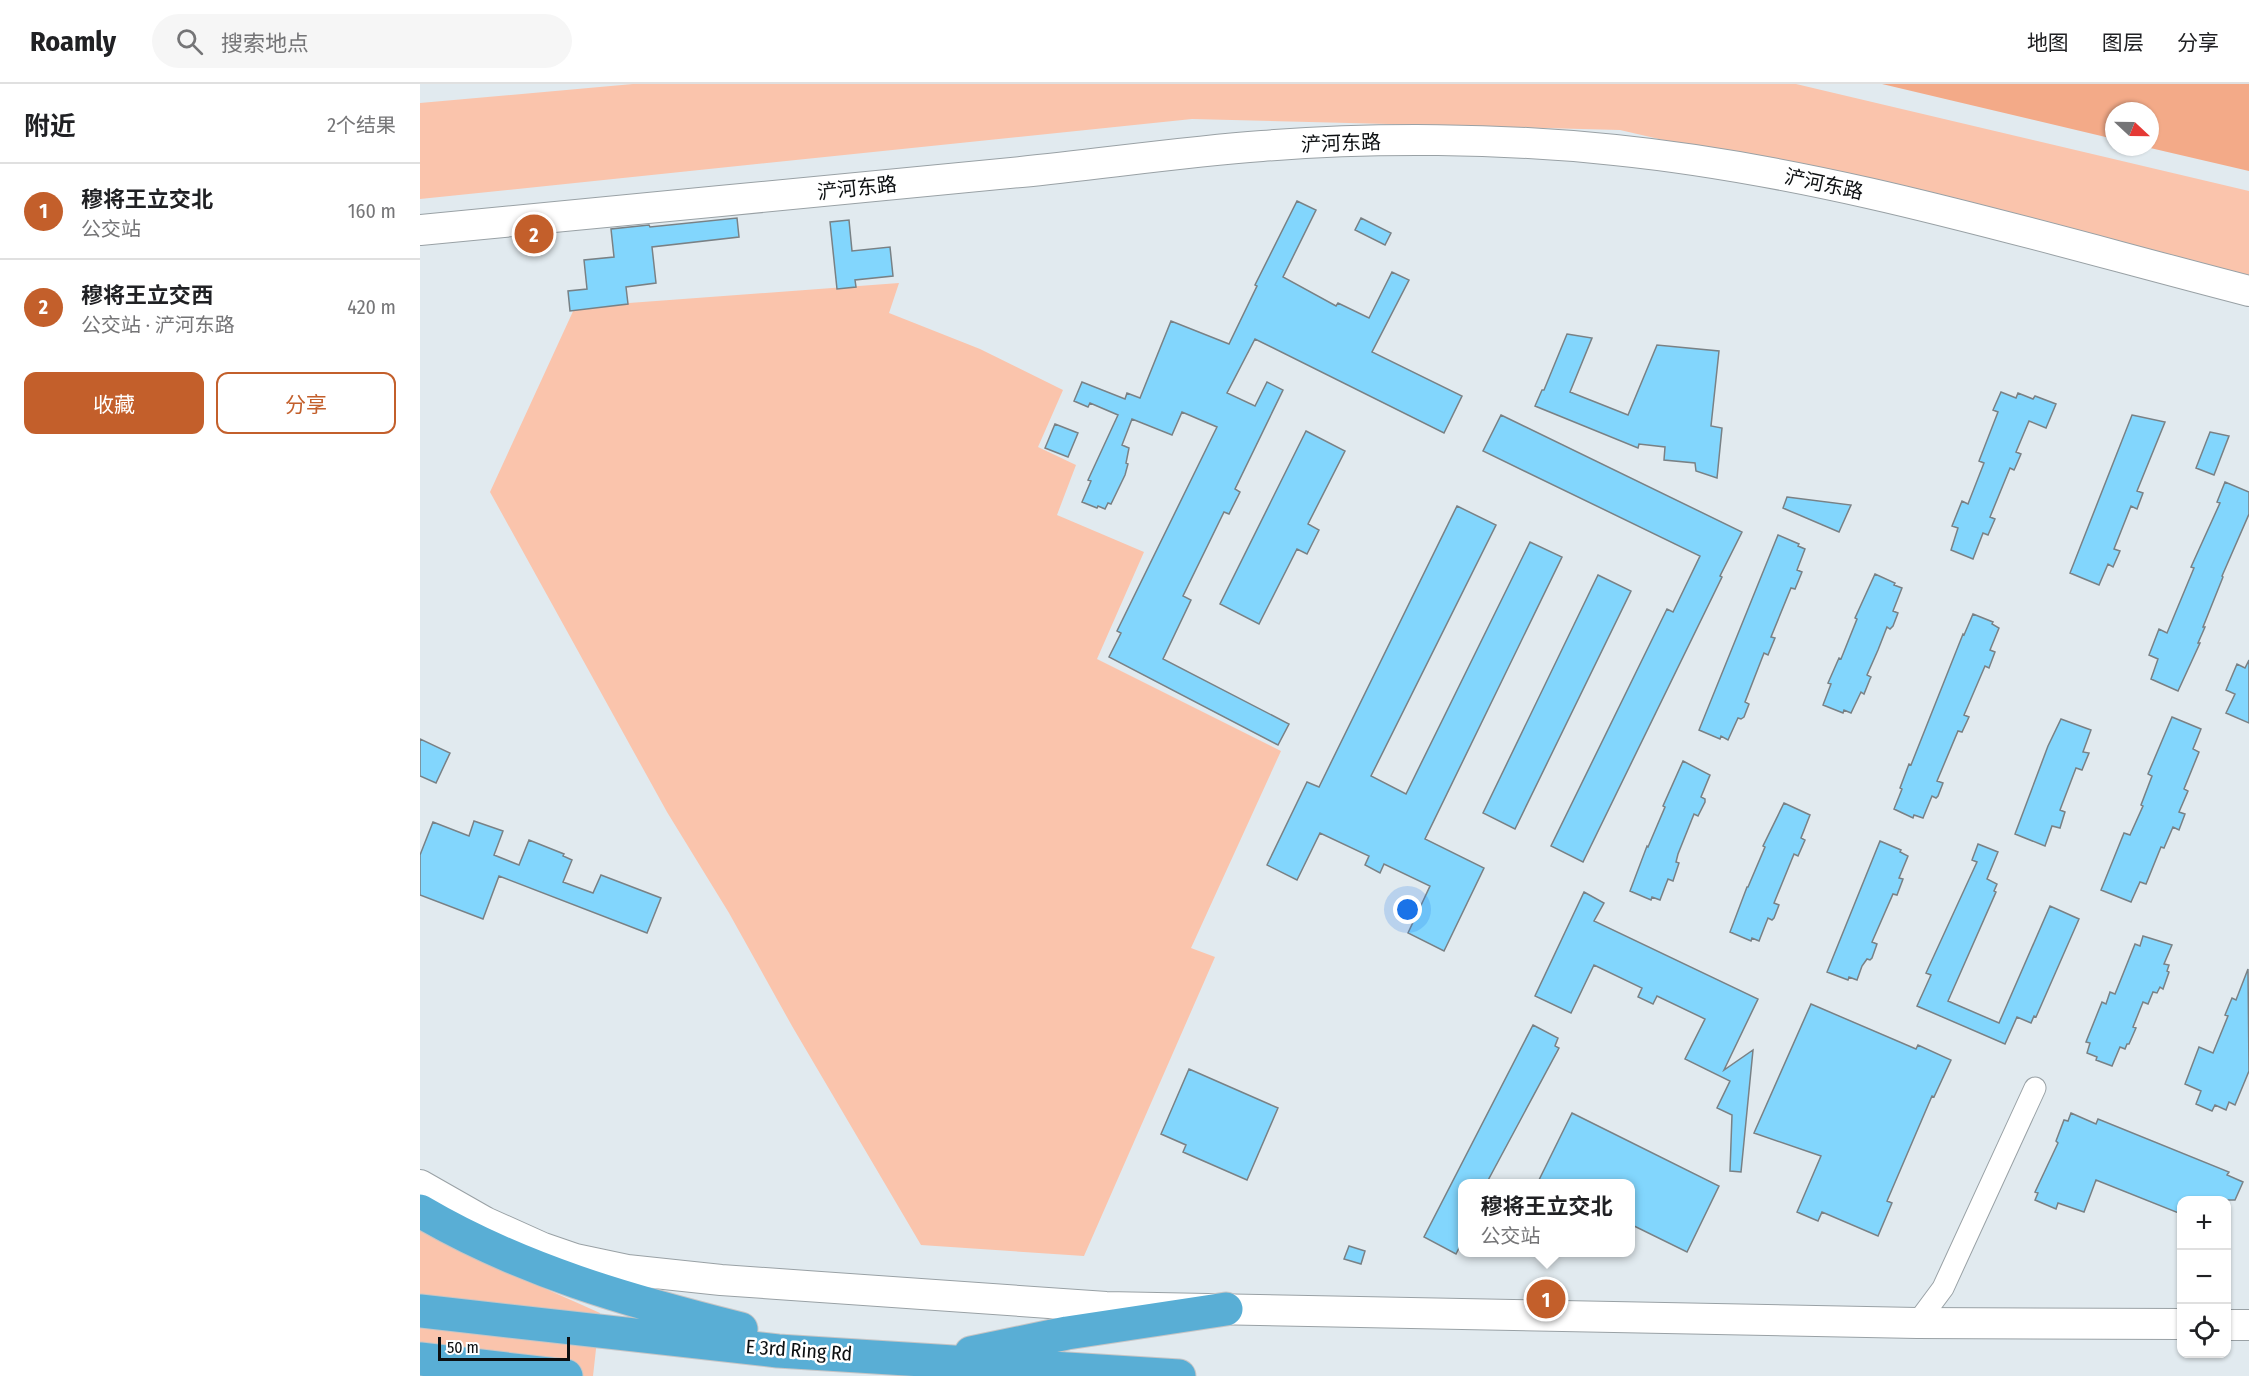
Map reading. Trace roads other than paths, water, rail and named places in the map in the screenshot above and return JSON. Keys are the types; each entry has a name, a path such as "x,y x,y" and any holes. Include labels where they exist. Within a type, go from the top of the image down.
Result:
{"highway":[{"path":"420,1211 495,1251 552,1275 604,1293 844,1354"},
{"path":"940,1359 1067,1333 1227,1310"},
{"name":"E 3rd Ring Rd","path":"420,1311 778,1350 1179,1376"},
{"path":"420,1359 566,1376"}],"street":[{"name":"浐河东路","path":"420,230 1022,172 1261,146 1345,142 1525,143 1615,150 1732,166 1804,179 2033,234 2249,291"},
{"path":"1917,1323 1943,1288 2035,1088"},
{"path":"420,1185 478,1218 543,1248 575,1259 627,1270 721,1280 1106,1307 1917,1323 2177,1324"},
{"path":"2231,1324 2249,1325"}],"place":[{"name":"穆将王立交西","path":"534,234"},
{"name":"穆将王立交北","path":"1546,1299"}]}
